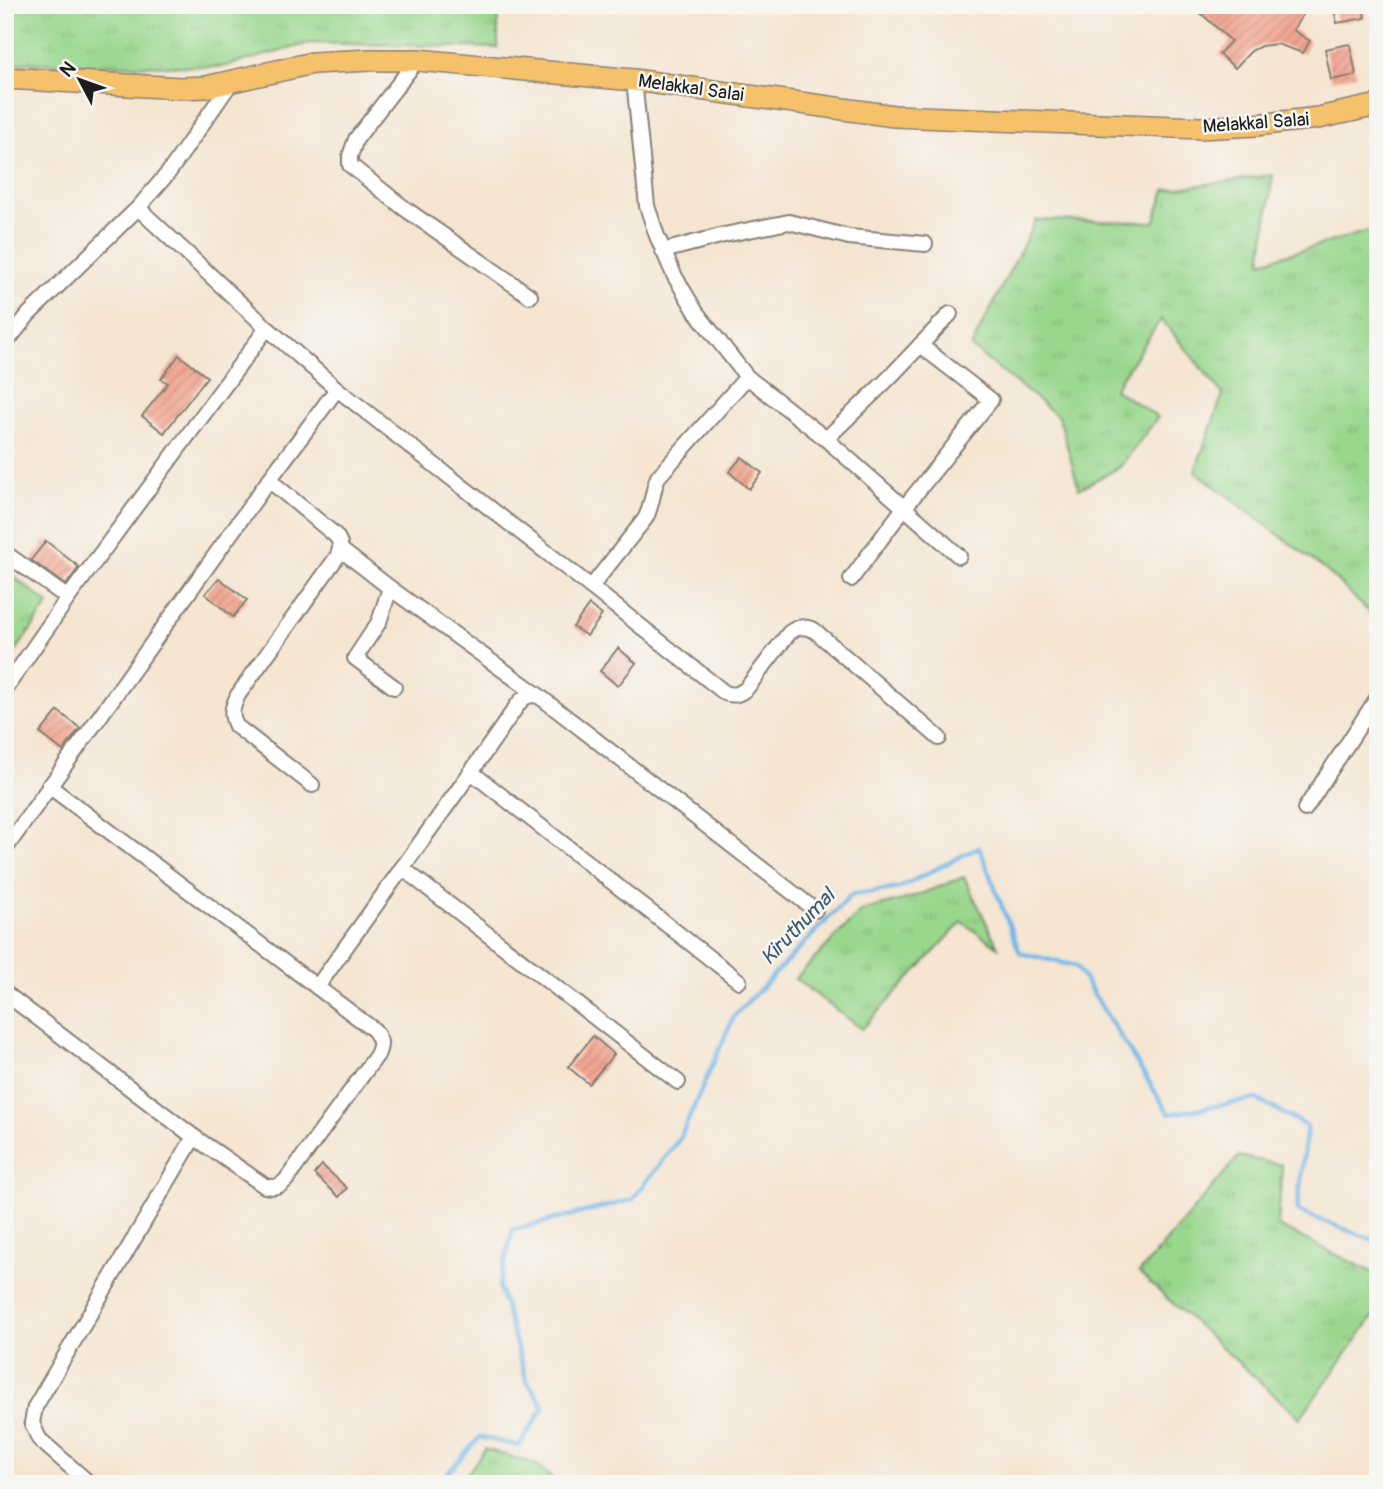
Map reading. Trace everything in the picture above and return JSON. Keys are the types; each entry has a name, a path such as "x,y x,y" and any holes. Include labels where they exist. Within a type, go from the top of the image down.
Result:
{"main road":[{"name":"Melakkal Salai","path":"5,78 181,88 206,87 313,63 417,60 634,80 894,116 1200,128 1318,118 1378,105"}],"street":[{"path":"417,60 356,139 350,165 404,208 530,296"},
{"path":"634,80 647,206 674,275 696,312 747,377 826,439 959,556"},
{"path":"5,344 29,314 138,208 169,172 232,81"},
{"path":"138,208 337,389 725,693 738,694 746,689 789,633 796,627 804,626 814,630 939,738"},
{"path":"663,251 789,222 849,237 925,244"},
{"path":"826,439 950,314"},
{"path":"5,689 68,598 267,328"},
{"path":"851,579 991,400 920,345"},
{"path":"591,587 645,519 651,508 652,491 658,477 747,377"},
{"path":"5,849 337,389"},
{"path":"270,480 335,535 340,541 340,549 337,557 238,695 231,716 236,726 312,785"},
{"path":"340,549 538,696 815,909"},
{"path":"5,553 68,598"},
{"path":"390,587 379,622 355,658 394,687"},
{"path":"317,987 519,703 525,697 538,696"},
{"path":"1304,809 1378,697"},
{"path":"471,772 739,981"},
{"path":"5,993 194,1137 265,1186 272,1188 281,1186 286,1180 381,1046 380,1038 374,1030 49,786"},
{"path":"402,868 678,1082"},
{"path":"90,1484 39,1438 32,1423 35,1407 194,1137"}],"green space":[{"path":"5,5 498,5 498,48 311,43 222,67 5,63"},
{"path":"1273,175 1261,262 1378,228 1378,609 1373,616 1329,573 1195,471 1223,394 1161,319 1114,389 1158,417 1120,467 1079,489 1059,417 971,347 1036,220 1154,222 1165,190"},
{"path":"5,570 49,604 5,666"},
{"path":"964,877 998,947 962,922 862,1029 795,979 861,911 910,898"},
{"path":"1239,1156 1282,1165 1278,1226 1378,1275 1378,1310 1300,1418 1139,1273"},
{"path":"485,1449 535,1464 559,1484 460,1484"}],"building":[{"path":"1192,5 1309,5 1293,30 1310,41 1303,53 1277,44 1261,46 1251,51 1235,68 1219,54 1231,41"},
{"path":"1333,5 1363,5 1365,18 1337,23"},
{"path":"1350,44 1356,75 1331,80 1325,49"},
{"path":"179,355 207,377 164,433 142,416 168,383 161,379"},
{"path":"742,457 762,473 749,489 729,472"},
{"path":"46,541 79,567 66,585 31,560"},
{"path":"219,578 247,600 233,617 205,594"},
{"path":"589,605 602,615 587,636 573,627"},
{"path":"618,648 636,663 618,686 600,671"},
{"path":"58,711 80,728 63,751 40,733"},
{"path":"593,1036 614,1054 589,1084 568,1067"},
{"path":"322,1165 347,1188 339,1197 314,1174"}],"waterway":[{"name":"Kiruthumal","path":"442,1484 444,1477 480,1437 519,1446 544,1407 526,1379 499,1286 513,1230 632,1200 680,1138 734,1016 851,895 899,888 979,847 1020,953 1076,966 1169,1114 1256,1099 1307,1126 1297,1211 1378,1242"}]}
